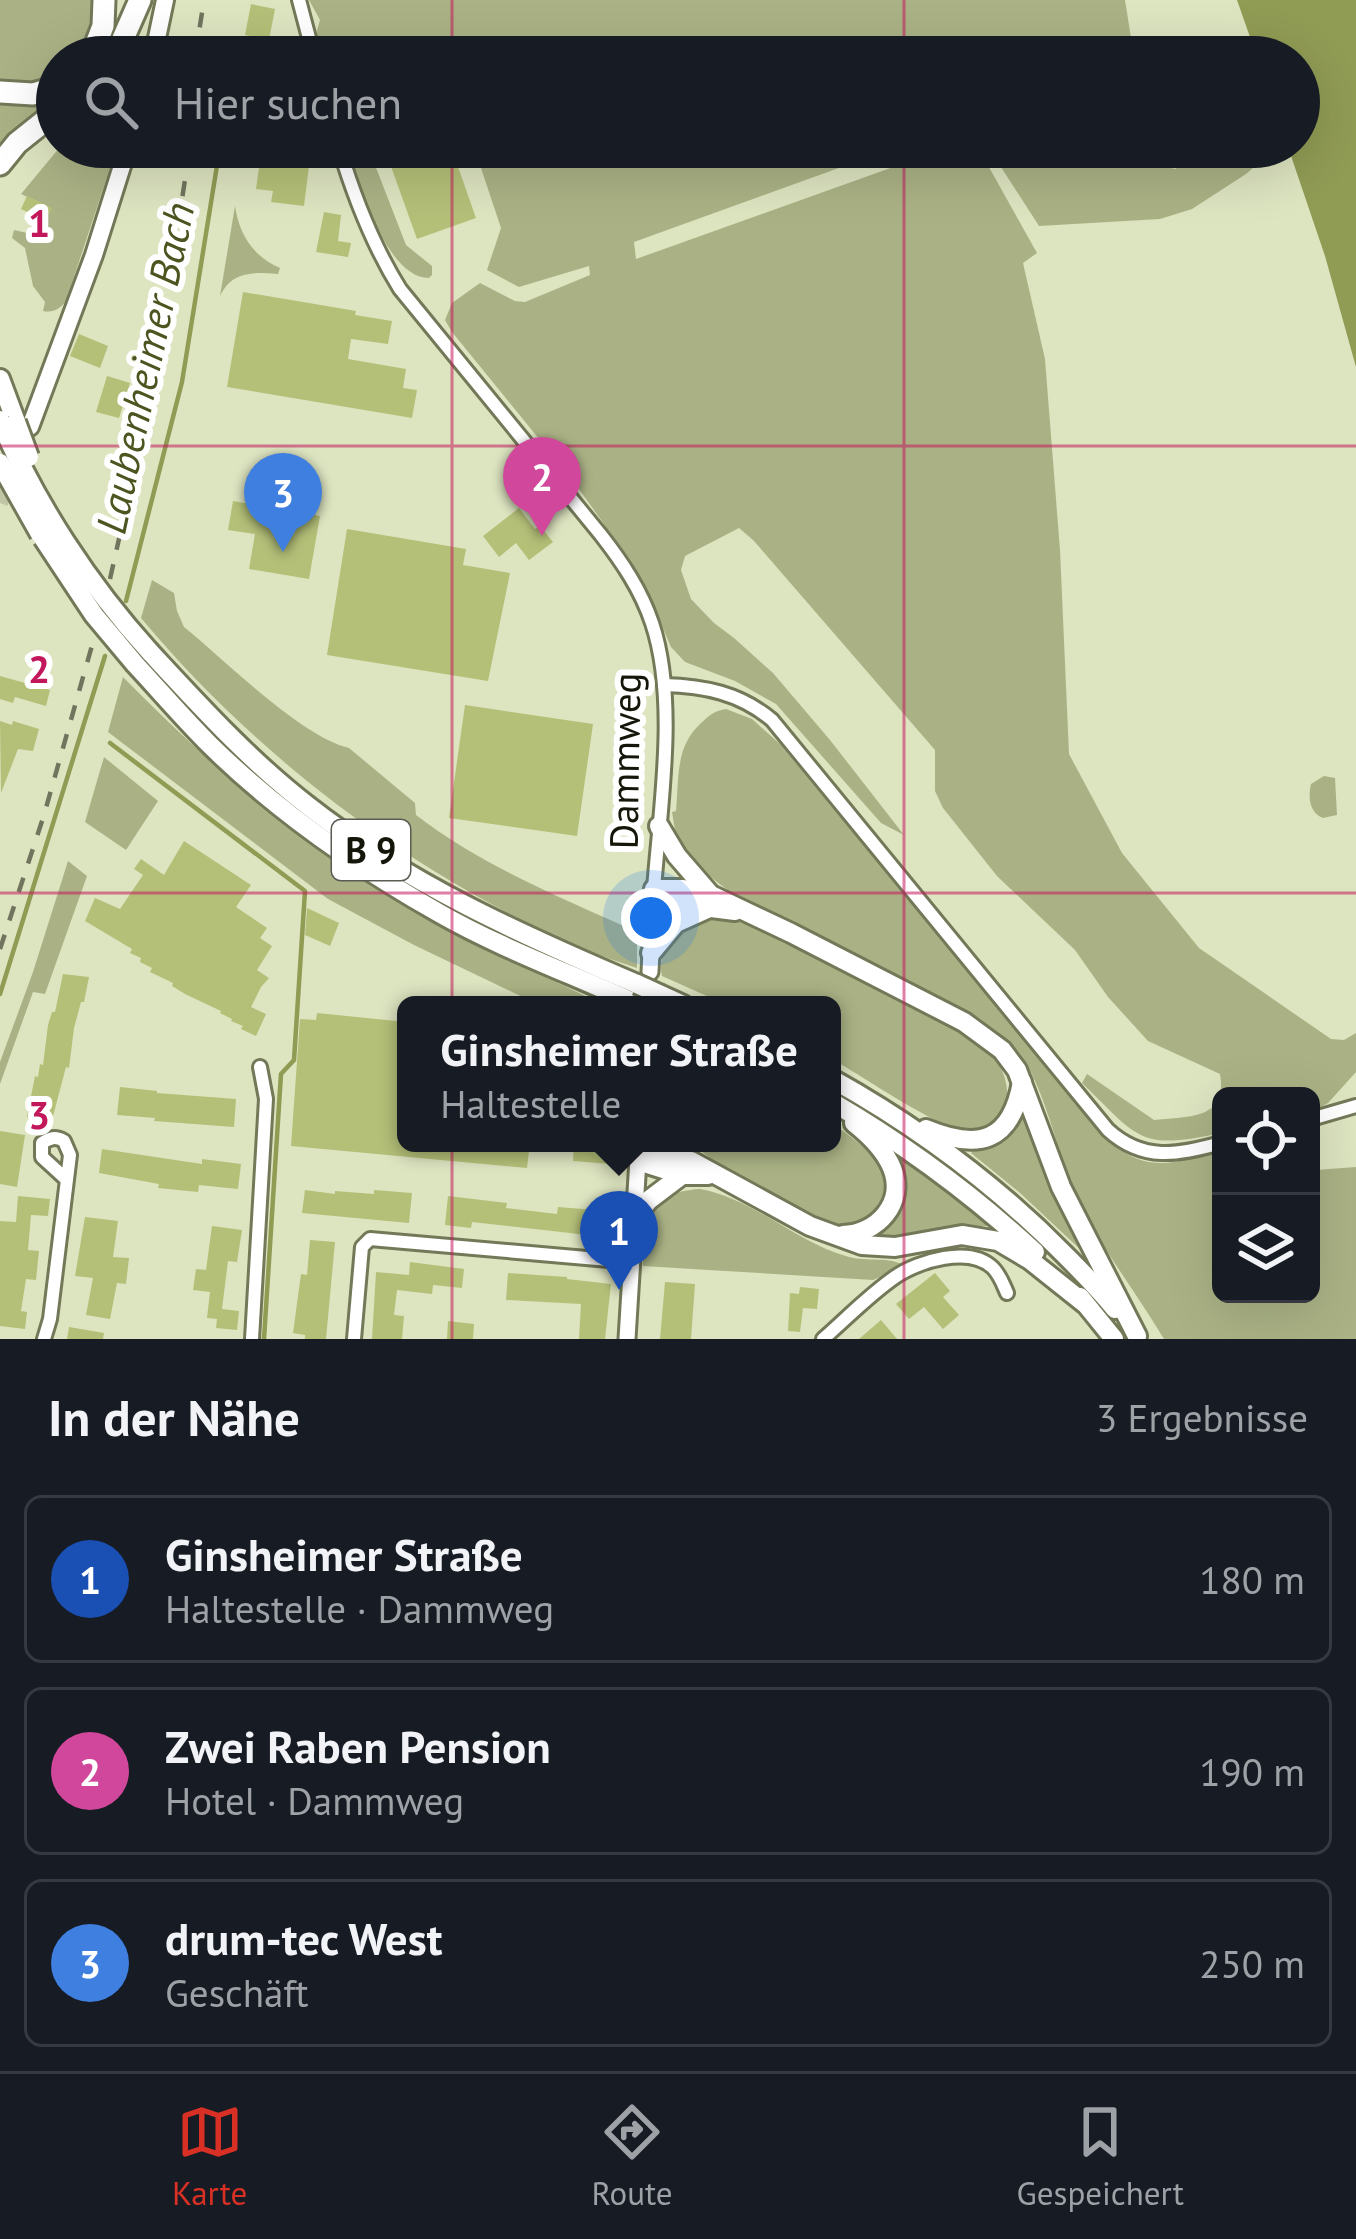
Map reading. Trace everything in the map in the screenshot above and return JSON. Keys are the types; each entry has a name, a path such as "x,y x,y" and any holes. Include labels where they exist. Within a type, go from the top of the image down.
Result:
{"highway":[{"path":"99,36 104,0"},
{"path":"124,36 140,1"},
{"path":"0,92 36,93"},
{"path":"0,164 36,128"},
{"path":"0,379 5,414 46,526"},
{"name":"B 9","path":"0,463 108,602 142,658 275,779 352,837 423,882 501,923 642,984"},
{"path":"0,485 46,526"},
{"path":"659,826 710,902"},
{"path":"654,889 672,900 710,902 742,911 790,933 964,1022 1002,1050 1022,1082 1061,1187 1138,1338"},
{"path":"642,984 676,923 710,902"},
{"path":"875,1104 940,1135 982,1140 999,1132 1012,1118 1022,1082"},
{"path":"841,1084 926,1136 1030,1220 1108,1299 1138,1338"},
{"path":"841,1108 887,1134 964,1189 1037,1254 1114,1339"},
{"path":"835,1235 855,1235 883,1220 896,1181 878,1147 841,1111"},
{"path":"638,1152 663,1155 686,1168 714,1175 810,1226 862,1245 895,1247 962,1235 987,1238 1010,1247 1084,1303"},
{"path":"680,1152 686,1168"},
{"path":"635,1216 686,1168"}],"main road":[{"path":"157,36 165,0"},
{"path":"30,427 121,168"}],"street":[{"path":"298,0 308,36"},
{"name":"Dammweg","path":"345,168 382,260 400,289 585,514 625,567 650,619 664,685 664,751 642,984"},
{"path":"664,685 723,693 772,719 1120,1142 1161,1154 1212,1146"},
{"path":"253,1339 266,1099 260,1067"},
{"path":"1320,1116 1356,1106"},
{"path":"627,1339 638,1152"},
{"path":"44,1339 66,1179"},
{"path":"354,1339 362,1247 370,1239 632,1262"},
{"path":"823,1339 896,1276 943,1259 977,1259 991,1265 1006,1293"}],"shaded area":[{"path":"0,0 96,0 90,36 36,36 36,86 0,85"},
{"path":"309,0 1125,0 1131,36 316,36 320,20"},
{"path":"1237,0 1356,0 1356,367 1295,168 1320,168 1320,36 1250,36"},
{"path":"36,96 36,122 0,154 0,99"},
{"path":"43,168 110,168 66,301 56,310 43,311 45,302 33,286 25,248 12,238 14,230 27,233 35,219 44,223 51,208 21,194"},
{"path":"354,168 376,168 406,245 432,266 429,278 414,274 400,262 367,204"},
{"path":"481,168 839,168 634,242 636,259 890,168 989,168 1037,253 1023,263 1045,359 1069,754 1122,853 1199,948 1331,1039 1344,1040 1356,1033 1356,1072 1328,1103 1320,1107 1320,1087 1221,1087 1220,1074 1148,1041 1108,997 1075,950 997,876 943,808 935,791 935,750 739,528 685,556 681,570 691,599 773,673 904,835 881,823 776,704 735,681 685,662 671,647 626,555 445,320 452,303 480,283 525,302 590,275 589,266 519,287 487,270 501,228"},
{"path":"1002,168 1253,168 1192,209 1160,219 1039,226"},
{"path":"235,206 248,243 280,268 278,274 237,278 220,296"},
{"path":"152,580 174,593 184,627 286,713 349,748 415,803 416,815 495,865 637,932 637,968 578,947 455,884 341,807 287,764 187,670 141,618"},
{"path":"123,677 222,772 330,857 431,919 585,996 520,996 328,899 108,732"},
{"path":"726,709 752,719 780,744 1103,1135 1145,1161 1172,1162 1212,1153 1212,1303 1320,1303 1320,1170 1356,1167 1356,1339 1164,1339 1081,1206 1037,1085 1013,1046 967,1013 730,892 692,858 675,830 672,812 676,811 686,743 714,713"},
{"path":"104,757 158,801 126,850 85,822"},
{"path":"1324,776 1335,778 1337,815 1323,818 1312,808 1310,794 1311,784"},
{"path":"68,861 87,876 45,994 33,992 0,1084 0,1062"},
{"path":"723,918 759,928 973,1038 1001,1068 1007,1092 1002,1115 984,1130 958,1130 841,1064 841,996 707,996 662,976 665,949 677,934 705,919"},
{"path":"1087,1074 1154,1120 1191,1116 1211,1108 1212,1135 1156,1140 1129,1128 1082,1083"},
{"path":"1025,1109 1083,1252 971,1153 1007,1133"},
{"path":"841,1129 880,1167 887,1193 866,1220 841,1225 794,1210 703,1152 841,1152"},
{"path":"897,1155 989,1226 946,1227 894,1240 872,1238 892,1223 903,1204 904,1182"},
{"path":"700,1189 739,1202 830,1250 906,1266 873,1280 643,1266 653,1212 669,1196"}],"building":[{"path":"251,4 275,9 270,36 245,35"},
{"path":"259,168 309,168 304,206 271,202 273,191 256,189"},
{"path":"392,168 458,168 476,218 417,239"},
{"path":"27,196 52,208 46,221 21,209"},
{"path":"324,212 341,215 338,241 351,243 348,257 316,252"},
{"path":"243,292 392,321 388,344 351,339 348,359 406,369 403,388 417,390 412,418 227,387"},
{"path":"79,334 108,346 100,368 70,356"},
{"path":"107,376 130,383 119,418 96,412"},
{"path":"233,501 320,516 309,579 249,569 255,534 228,530"},
{"path":"519,508 553,542 529,560 516,543 499,557 483,536"},
{"path":"347,529 466,549 463,565 510,573 488,681 327,655"},
{"path":"0,676 50,690 46,706 15,697 13,703 0,699"},
{"path":"465,705 593,724 577,836 449,818"},
{"path":"0,721 39,729 33,751 18,749 1,793"},
{"path":"184,841 251,885 236,907 267,928 260,938 272,946 257,970 269,978 251,1007 266,1014 256,1036 150,972 152,968 130,953 132,949 85,921 95,898 120,909 143,875 134,869 141,859 164,875"},
{"path":"307,908 339,923 330,946 305,935"},
{"path":"63,974 89,977 74,1028 69,1068 52,1120 27,1117 35,1076 43,1065 48,1025"},
{"path":"317,1013 397,1021 397,1152 529,1152 527,1168 291,1146 300,1019 316,1020"},
{"path":"120,1087 236,1099 234,1127 117,1115"},
{"path":"0,1131 25,1135 17,1187 0,1184"},
{"path":"102,1149 202,1164 202,1159 241,1164 238,1189 158,1188 159,1184 99,1173"},
{"path":"574,1152 611,1152 610,1164 573,1161"},
{"path":"305,1190 412,1193 409,1223 302,1213"},
{"path":"18,1196 50,1199 48,1216 31,1215 28,1250 39,1251 36,1280 26,1279 21,1311 27,1312 25,1329 0,1326 0,1221 16,1222"},
{"path":"448,1196 557,1214 558,1207 608,1211 616,1214 614,1238 472,1222 471,1228 445,1225"},
{"path":"85,1217 118,1221 113,1257 129,1258 126,1284 117,1283 110,1319 86,1315 93,1278 75,1276"},
{"path":"212,1226 242,1230 237,1262 228,1261 222,1309 239,1311 237,1330 216,1328 217,1319 207,1318 210,1292 193,1290 196,1269 206,1270"},
{"path":"310,1240 335,1242 326,1339 305,1339 293,1333"},
{"path":"410,1262 464,1269 462,1288 433,1285 432,1294 397,1290 394,1315 404,1316 402,1339 372,1339 376,1272 409,1275"},
{"path":"508,1273 611,1284 605,1339 579,1339 581,1304 506,1300"},
{"path":"935,1273 950,1291 943,1297 959,1315 943,1329 924,1307 909,1319 896,1304"},
{"path":"665,1282 695,1284 691,1339 660,1339"},
{"path":"800,1287 819,1289 817,1309 803,1308 800,1332 788,1331 790,1293 799,1294"},
{"path":"881,1320 897,1339 859,1339"},
{"path":"448,1321 474,1324 473,1339 447,1339"},
{"path":"69,1327 104,1333 103,1339 67,1339"}],"waterway":[{"name":"Laubenheimer Bach","path":"126,601 182,382 217,168"},
{"name":"Laubenheimer Bach","path":"0,994 105,656"},
{"path":"110,743 305,891 294,1060 281,1074 264,1339"}],"tunnel":[{"path":"0,503 12,473"}],"railway":[{"path":"198,36 204,0"},
{"path":"110,579 154,383 187,168"},
{"path":"0,949 93,642"}],"place":[{"name":"Zwei Raben Pension","path":"542,536"},
{"name":"drum-tec West","path":"283,552"},
{"name":"Ginsheimer Straße","path":"619,1290"}]}
